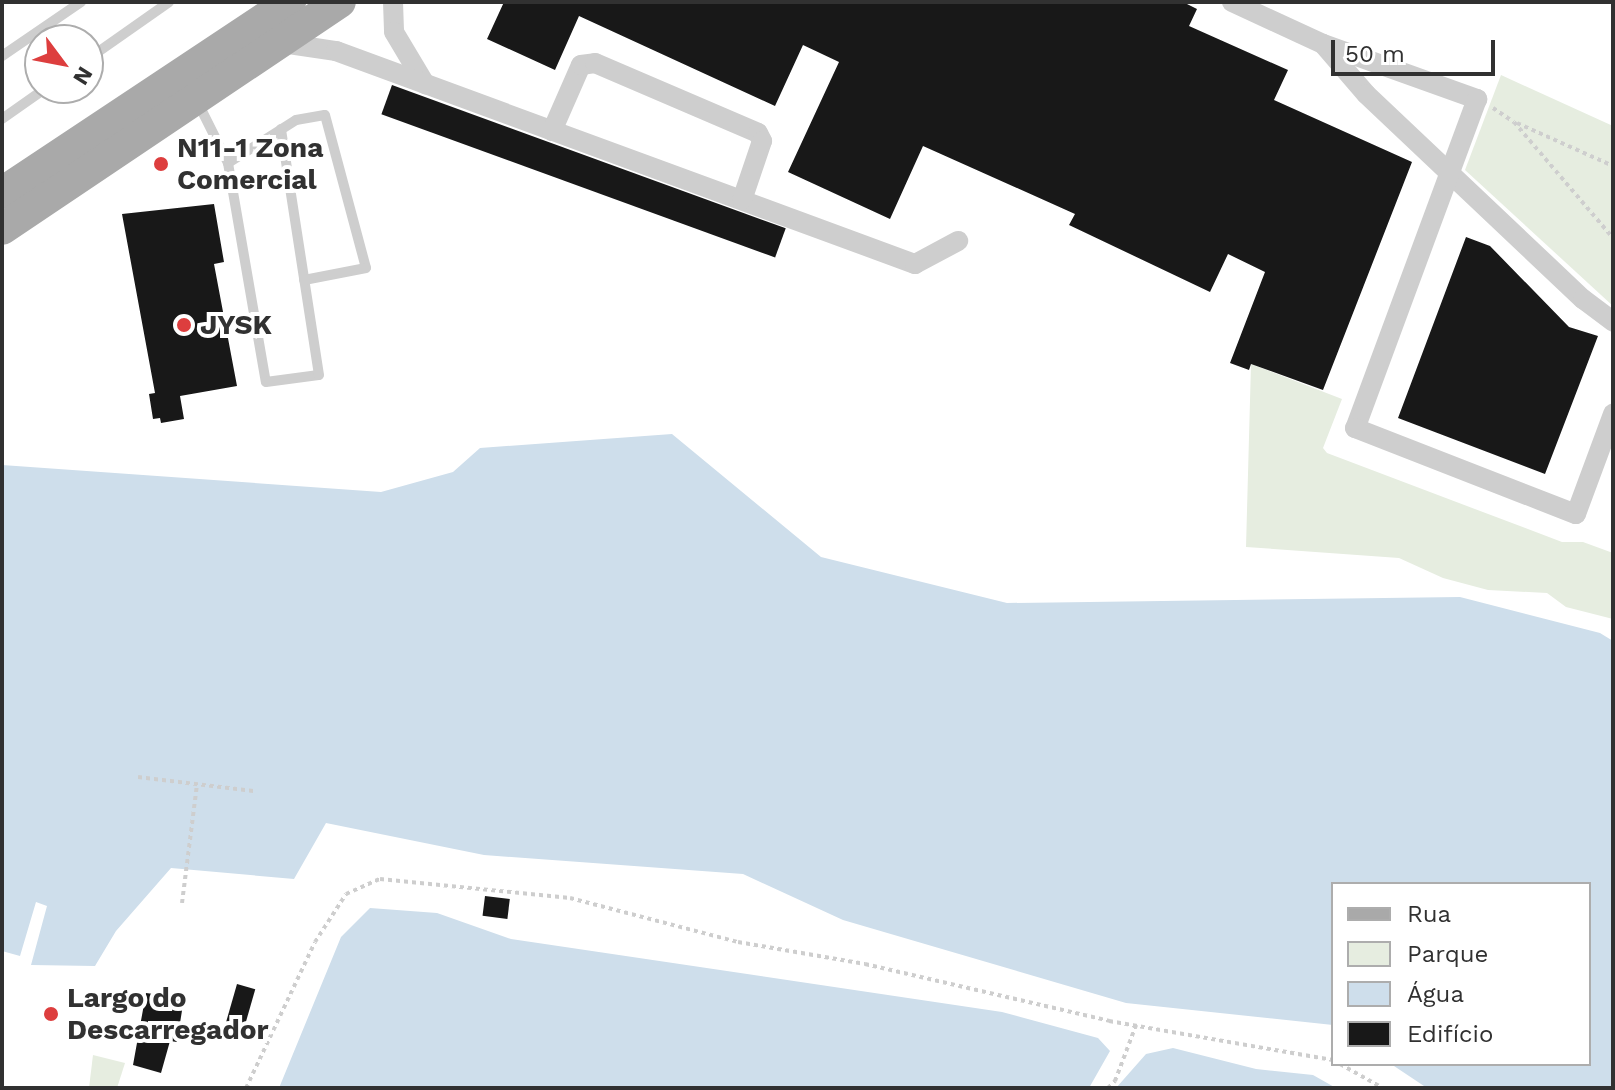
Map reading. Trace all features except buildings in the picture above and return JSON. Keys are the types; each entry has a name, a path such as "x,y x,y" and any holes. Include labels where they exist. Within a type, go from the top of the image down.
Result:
{"main road":[{"path":"2,229 340,2"},
{"path":"2,193 287,3"}],"street":[{"path":"393,2 394,32 425,84"},
{"path":"1232,2 1323,44 1477,99 1355,428 1576,514 1613,414"},
{"path":"279,43 317,45 915,264 958,241"},
{"path":"1323,44 1366,94 1583,299 1613,322"},
{"path":"552,131 581,65 595,63 758,133 762,141 742,200"}],"lane":[{"path":"2,56 81,2"},
{"path":"104,48 169,2"},
{"path":"196,99 228,163 266,382 319,375 281,129"},
{"path":"2,119 24,104"},
{"path":"228,163 296,120 325,115 366,268 304,280"}],"path":[{"path":"1477,99 1514,122 1613,166"},
{"path":"1514,122 1613,238"},
{"path":"138,777 253,791"},
{"path":"182,903 197,784"},
{"path":"246,1088 330,918 346,894 380,879 570,898 738,942 865,964 1136,1025 1331,1060"},
{"path":"1108,1088 1115,1081 1136,1025"},
{"path":"1344,1066 1383,1088"}],"green space":[{"path":"1501,75 1613,126 1613,306 1465,170"},
{"path":"1251,364 1342,399 1323,448 1327,453 1562,542 1583,542 1613,553 1613,619 1566,607 1547,593 1488,590 1443,578 1399,558 1246,547"},
{"path":"93,1055 125,1063 117,1088 89,1088"}],"water":[{"path":"672,434 821,557 1007,603 1460,597 1600,633 1613,641 1613,1088 1427,1088 1394,1066 1591,1066 1591,882 1331,882 1331,1025 1126,1003 843,920 743,874 484,855 326,823 294,879 171,868 116,931 95,966 31,965 47,906 36,902 20,956 2,951 2,465 381,492 453,472 480,448"},
{"path":"370,908 437,913 511,939 1002,1012 1098,1038 1110,1051 1089,1088 279,1088 341,937"},
{"path":"1173,1048 1256,1069 1313,1075 1336,1088 1116,1088 1146,1054"}],"place":[{"name":"N11-1 Zona Comercial","path":"161,164"},
{"name":"JYSK","path":"184,325"},
{"name":"Largo do Descarregador","path":"51,1014"}]}
